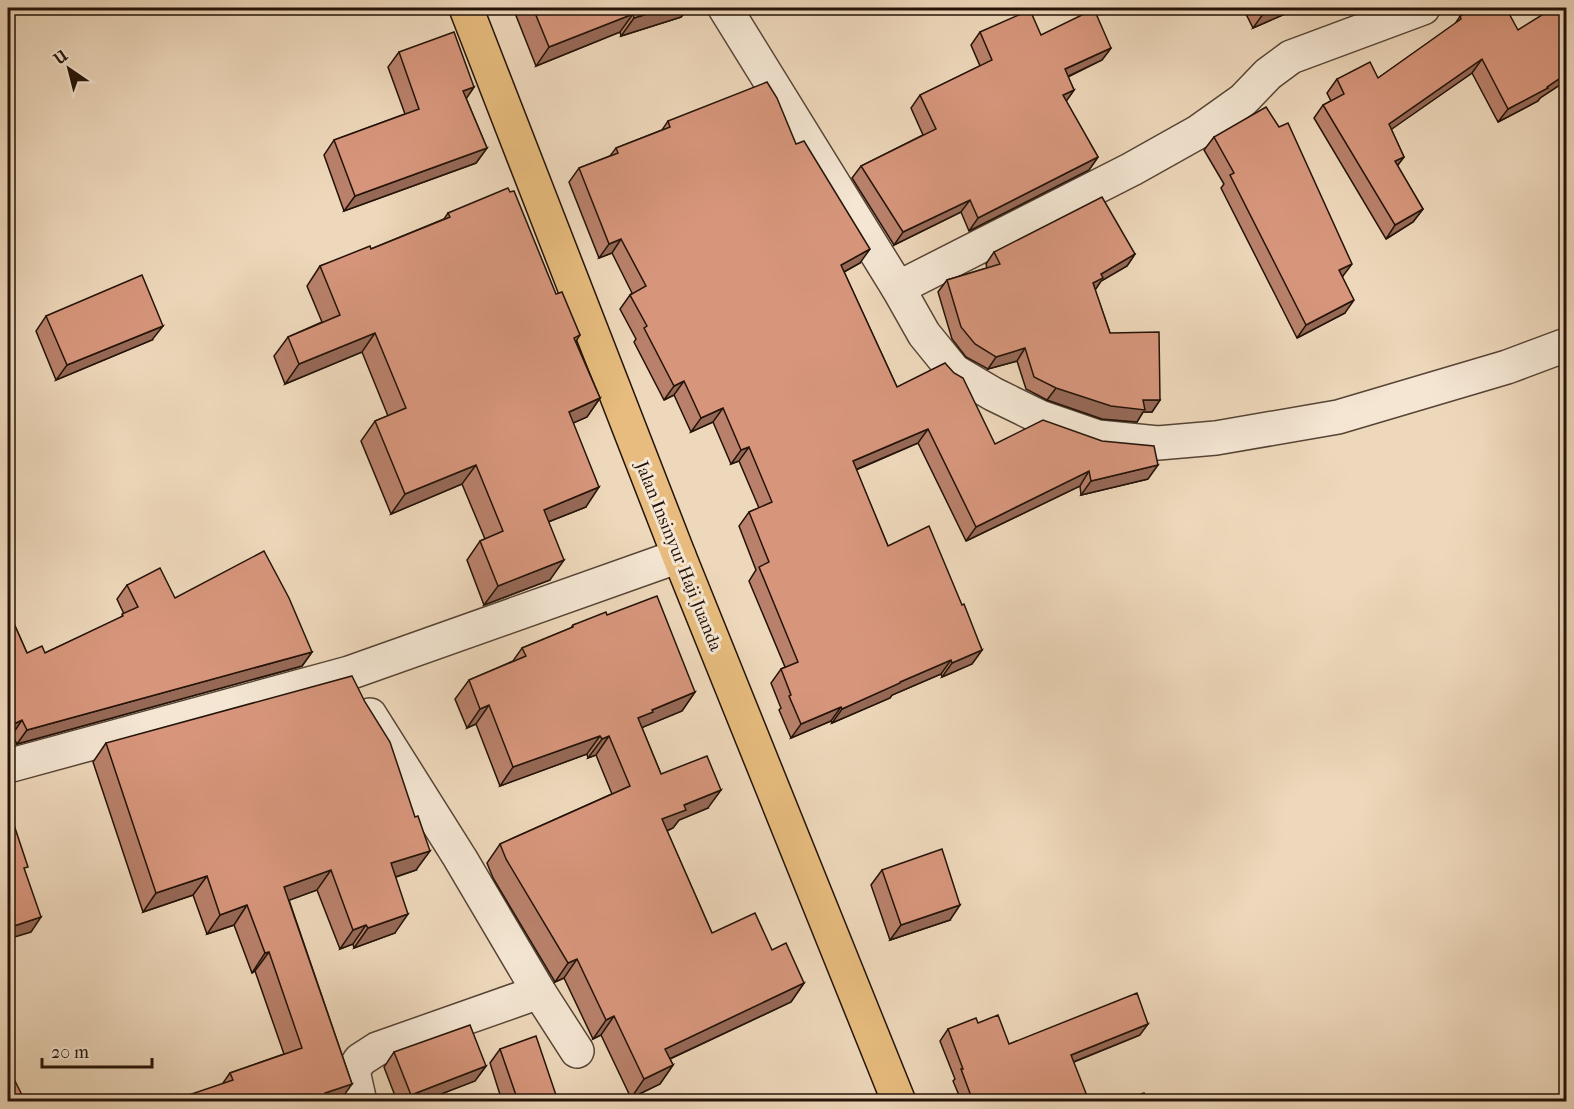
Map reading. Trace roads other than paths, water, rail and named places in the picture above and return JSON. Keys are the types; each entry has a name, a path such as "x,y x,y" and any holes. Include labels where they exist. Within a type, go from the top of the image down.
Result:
{"main road":[{"name":"Jalan Insinyur Haji Juanda","path":"466,8 679,556 899,1101"}],"street":[{"path":"725,8 924,334 954,371 993,394 1040,417 1098,437 1158,443 1216,438 1338,417 1507,368 1566,345"},
{"path":"898,288 1132,170 1198,132 1243,100 1268,74 1291,57 1423,8"},
{"path":"8,766 349,673 679,556"},
{"path":"349,673 367,711 460,858 539,992 577,1051"},
{"path":"360,1101 353,1071 360,1060 377,1049 539,992"}]}
